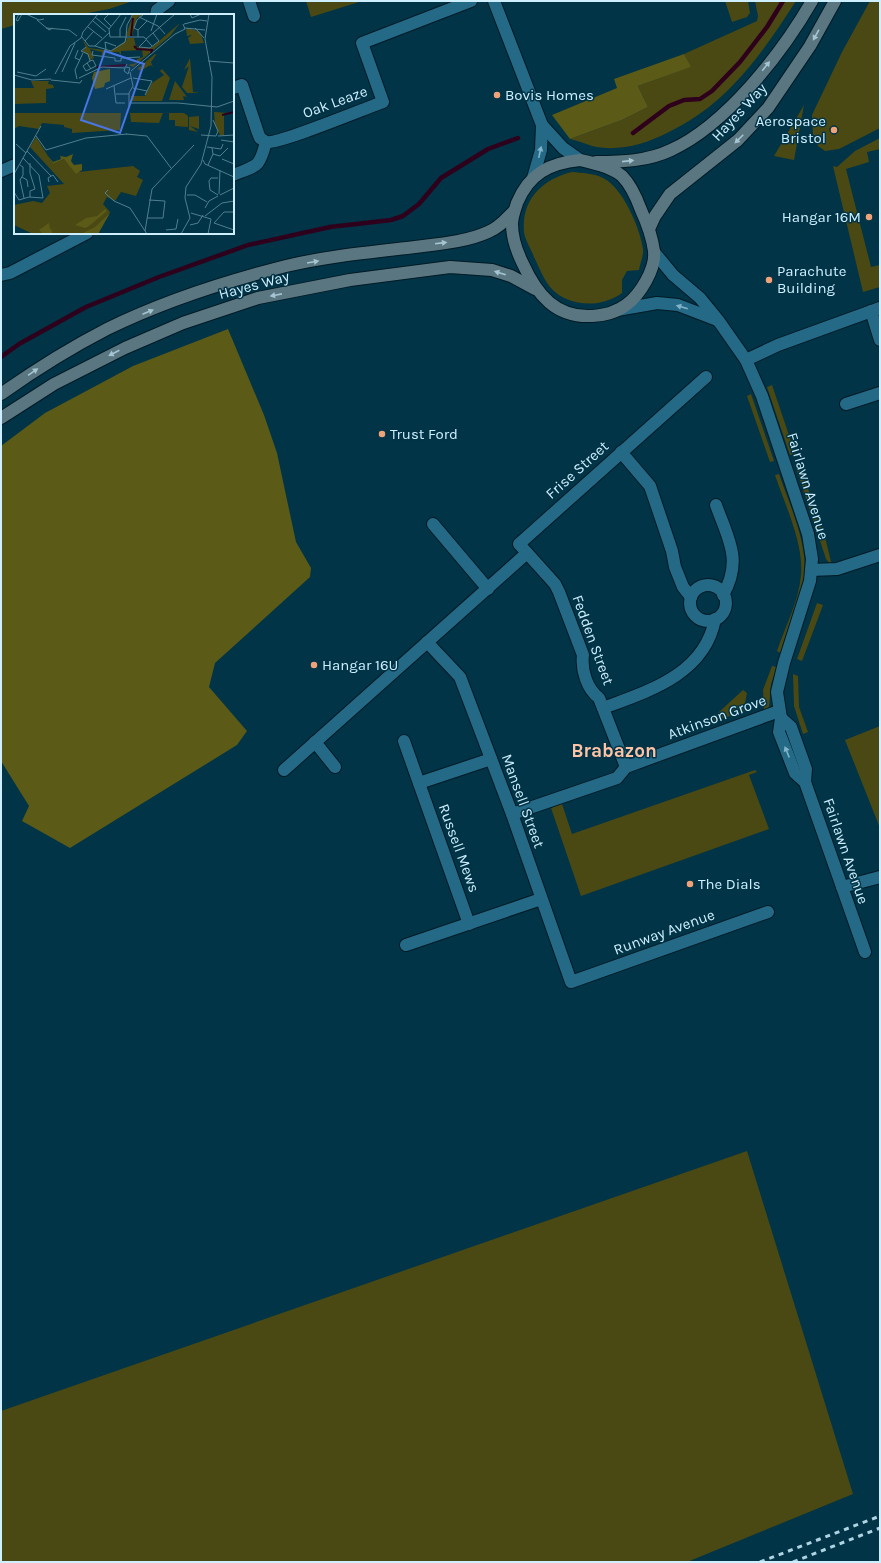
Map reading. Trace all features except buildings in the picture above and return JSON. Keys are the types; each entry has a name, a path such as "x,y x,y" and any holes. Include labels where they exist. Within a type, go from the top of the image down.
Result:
{"street":[{"path":"156,14 157,10 169,1"},
{"path":"249,1 254,16"},
{"name":"Oak Leaze","path":"266,142 274,142 383,102 362,43 471,1"},
{"path":"494,1 542,125 542,150 533,178"},
{"name":"Hayes Way","path":"1,394 42,365 107,329 159,307 231,282 287,266 358,254 451,242 489,232 502,224 514,211 523,188 533,178 551,166 563,161 643,159 670,150 695,137 725,113 754,81 781,47 812,1"},
{"name":"Hayes Way","path":"649,229 655,216 670,194 738,140 768,108 799,64 835,1"},
{"path":"234,88 242,85 260,138 266,142 260,162 253,167 234,175"},
{"path":"514,211 512,224 517,250 535,289 550,303 564,312 580,316 608,315 634,298 642,289 649,274 654,252 649,229 633,192 622,176 585,161 563,148 542,125"},
{"path":"1,171 14,166"},
{"path":"1,275 10,273 85,234"},
{"name":"Fairlawn Avenue","path":"654,252 673,275 700,298 718,320 746,360 762,396 804,519 811,549 811,570 807,593 780,677 777,692 780,714 791,727 806,769 805,782 865,952"},
{"name":"Hayes Way","path":"1,418 54,384 125,348 183,323 258,298 350,280 450,267 492,270 511,276 535,289"},
{"path":"616,310 657,303 678,305 718,320"},
{"path":"746,360 778,345 875,310 880,340"},
{"name":"Frise Street","path":"527,553 519,544 706,377"},
{"path":"846,404 880,393"},
{"path":"621,452 650,486 672,551 675,567 683,587 691,597"},
{"path":"716,505 734,558 731,577 723,595 725,609 720,617 704,621 694,614 690,603 691,597 698,588 710,586 715,587 723,595"},
{"path":"433,524 488,589"},
{"path":"284,770 527,553"},
{"name":"Fedden Street","path":"527,553 555,584 559,592 583,655 582,665 592,692 599,698 626,767"},
{"path":"811,570 837,569 880,555"},
{"path":"603,708 668,682 692,664 707,644 715,619"},
{"name":"Mansell Street","path":"427,642 460,677 512,814 571,982"},
{"name":"Atkinson Grove","path":"512,814 617,778 626,767 780,714"},
{"name":"Russell Mews","path":"404,741 469,924"},
{"path":"315,742 335,767"},
{"path":"419,783 491,759"},
{"path":"842,887 880,877"},
{"path":"406,945 541,899"},
{"name":"Runway Avenue","path":"571,982 768,912"}],"shaded area":[{"path":"1,1 133,1 109,9 83,14 14,14 14,25 1,29"},
{"path":"306,1 358,1 359,2 311,17"},
{"path":"725,1 748,1 750,13 747,17 732,22"},
{"path":"755,1 796,1 756,59 741,77 708,108 688,122 667,133 633,146 615,148 596,147 570,139 622,120 648,107 638,86 690,67 684,54 757,21 758,16"},
{"path":"870,1 880,1 880,128 839,149 825,151 818,146 813,136 812,115 842,52"},
{"path":"684,54 691,67 638,86 648,107 622,120 570,139 552,115 617,88 614,79"},
{"path":"804,105 794,160 774,156"},
{"path":"880,138 880,149 867,152 869,162 846,169 871,267 880,265 880,287 863,292 833,166 837,167 855,151"},
{"path":"572,172 595,175 610,183 617,190 629,209 641,240 643,251 639,270 627,271 622,280 622,293 605,301 585,304 566,299 557,294 545,280 524,232 526,210 530,200 536,192 543,185 561,175"},
{"path":"228,329 264,415 277,453 296,542 311,568 310,577 215,663 209,687 247,731 237,745 70,848 22,821 29,806 1,761 1,446 45,413 133,366"},
{"path":"772,385 795,453 790,455 767,387"},
{"path":"751,394 774,461 770,462 747,396"},
{"path":"800,466 825,537 832,566 826,559 796,468"},
{"path":"779,474 794,515 802,544 805,573 801,595 782,654 777,651 798,594 801,563 797,538 775,475"},
{"path":"817,603 823,605 802,661 797,659"},
{"path":"772,666 777,667 771,684 769,707 764,713 763,690"},
{"path":"793,674 798,676 799,707 808,732 803,734 794,706"},
{"path":"743,690 747,693 745,703 748,710 706,724"},
{"path":"880,726 880,828 845,740"},
{"path":"755,770 757,772 749,775 769,829 581,896 551,808 562,804 572,834"},
{"path":"747,1151 853,1494 687,1562 1,1562 1,1411"}],"waterway":[{"path":"633,133 669,106 684,100 700,99 712,91 740,62 767,27 783,1"},
{"path":"1,357 19,344 86,307 159,277 248,245 330,227 391,220 403,216 419,204 441,178 488,149 518,138"}],"railway":[{"path":"760,1562 880,1516"},
{"path":"793,1562 880,1528"}],"place":[{"name":"Bovis Homes","path":"497,95"},
{"name":"Aerospace Bristol","path":"834,130"},
{"name":"Hangar 16M","path":"869,217"},
{"name":"Parachute Building","path":"769,280"},
{"name":"Trust Ford","path":"382,434"},
{"name":"Hangar 16U","path":"314,665"},
{"name":"The Dials","path":"690,884"}],"district":[{"name":"Brabazon","path":"614,750"}]}
